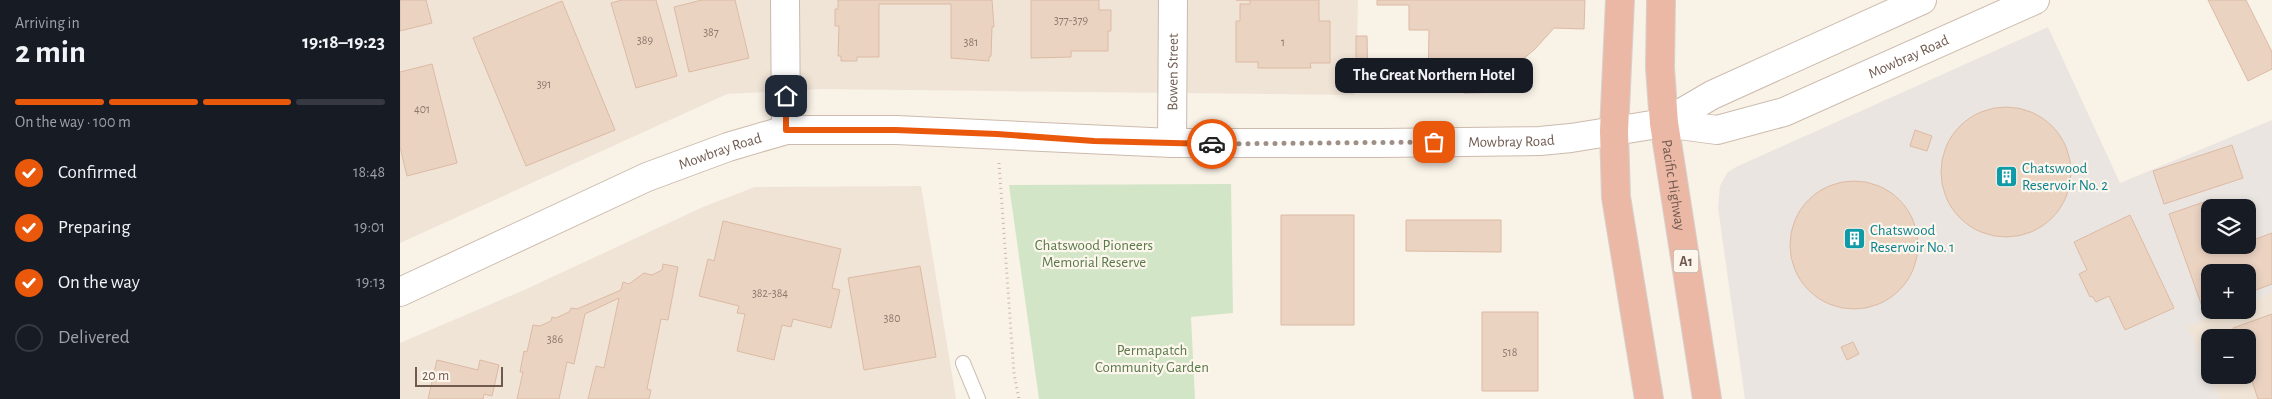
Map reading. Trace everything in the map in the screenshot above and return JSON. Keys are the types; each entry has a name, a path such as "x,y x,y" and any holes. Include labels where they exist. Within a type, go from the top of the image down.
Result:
{"highway":[{"path":"1620,0 1614,131 1616,197 1649,399"},
{"name":"Pacific Highway","path":"1661,0 1660,68 1664,123 1707,399"}],"main road":[{"path":"785,0 786,130"},
{"name":"Bowen Street","path":"1172,144 1173,0"},
{"name":"Mowbray Road","path":"1664,123 1712,95 1922,0"},
{"name":"Mowbray Road","path":"400,292 647,177 728,147 786,130 896,130 1172,144 1522,141 1571,138 1664,123 1717,130 1784,112 2035,0"}],"lane":[{"path":"963,363 978,399"}],"path":[{"path":"997,134 1014,374 1019,399"}],"shaded area":[{"path":"400,0 1358,0 1356,85 1355,95 821,89 727,94 400,243"},
{"path":"2048,27 2120,183 2272,120 2272,292 2256,299 2256,264 2201,264 2201,319 2206,319 2187,327 2201,358 2201,384 2213,384 2220,399 1745,399 1718,208 1720,186 1727,173 1736,167"},
{"path":"921,186 956,399 400,399 400,343 522,291 703,207 755,187"},
{"path":"2272,292 2272,399 2220,399 2213,384 2256,384 2256,329 2201,329 2201,359 2186,327 2206,319 2256,319 2256,299"}],"green space":[{"name":"Chatswood Pioneers Memorial Reserve","path":"1231,184 1233,313 1191,317 1195,399 1039,399 1009,185"}],"building":[{"path":"400,0 426,0 432,23 400,31"},
{"path":"622,0 656,0 677,76 636,88 611,3"},
{"path":"702,0 735,0 749,58 689,72 674,7"},
{"path":"838,0 992,0 994,27 992,27 991,56 989,61 951,58 951,4 879,4 879,57 857,57 857,61 841,61 841,56 838,56 839,26 835,26 835,9 838,9"},
{"path":"1031,0 1099,0 1099,10 1111,10 1111,31 1108,31 1108,51 1071,51 1071,57 1031,58"},
{"path":"1250,0 1319,0 1319,21 1330,21 1330,63 1310,63 1311,68 1258,68 1258,62 1236,62 1236,21 1240,21 1240,4 1250,4"},
{"path":"1377,0 1585,0 1584,29 1554,28 1535,49 1514,67 1512,92 1464,93 1466,77 1459,77 1459,90 1428,90 1429,30 1409,30 1409,5 1377,5"},
{"path":"2208,0 2246,0 2272,52 2272,69 2248,81"},
{"path":"562,1 615,130 526,166 473,38"},
{"path":"1356,36 1367,36 1368,86 1356,85"},
{"path":"432,64 457,163 407,176 400,147 400,72"},
{"name":"Chatswood Reservoir No. 2","path":"2006,107 2031,112 2052,126 2066,147 2071,172 2066,197 2052,218 2031,232 2006,237 1981,232 1960,218 1946,197 1941,172 1946,147 1960,126 1981,112"},
{"path":"1915,130 1932,136 1927,151 1910,146"},
{"path":"2232,145 2243,178 2164,204 2153,171"},
{"name":"Chatswood Reservoir No. 1","path":"1854,181 1879,185 1900,199 1914,220 1918,245 1914,270 1900,291 1879,305 1854,309 1829,305 1808,291 1794,270 1790,245 1794,220 1808,199 1829,185"},
{"path":"2201,203 2201,254 2256,254 2256,239 2272,233 2272,284 2256,290 2256,264 2201,264 2201,303 2169,214"},
{"path":"1281,215 1354,215 1354,325 1281,325"},
{"path":"2130,215 2174,308 2125,330 2109,296 2096,302 2092,296 2090,297 2079,274 2087,270 2074,242"},
{"path":"1406,220 1501,220 1501,252 1406,251"},
{"path":"723,221 841,249 832,288 840,290 831,328 793,319 791,327 782,325 774,360 737,351 745,314 737,313 739,306 699,296 708,259 714,261"},
{"path":"663,264 678,267 668,320 661,319 647,389 651,390 649,399 588,399 596,366 604,368 619,298 585,314 574,364 567,362 559,399 517,399 523,372 520,372 524,351 527,352 533,325 540,326 551,321 552,317 556,318 569,312 571,308 577,309 621,290 623,282 629,284 644,273 652,275 662,270"},
{"path":"920,266 936,357 864,370 848,278"},
{"path":"1482,312 1538,312 1538,391 1482,391"},
{"path":"2272,314 2272,399 2258,399 2253,384 2256,384 2256,329 2233,328"},
{"path":"1853,342 1859,354 1847,360 1841,347"},
{"path":"437,360 478,370 480,360 499,365 492,396 484,394 483,399 428,399"}],"way so far":[{"path":"1212,144 1434,142"}],"place":[{"name":"The Great Northern Hotel","path":"1434,142"},
{"name":"Chatswood Reservoir No. 2","path":"2006,177"},
{"name":"Chatswood Reservoir No. 1","path":"1854,239"}],"route":[{"path":"786,96 786,130 896,130 997,134 1094,141 1212,144"}],"park label":[{"name":"Permapatch Community Garden","path":"1152,358"}]}
